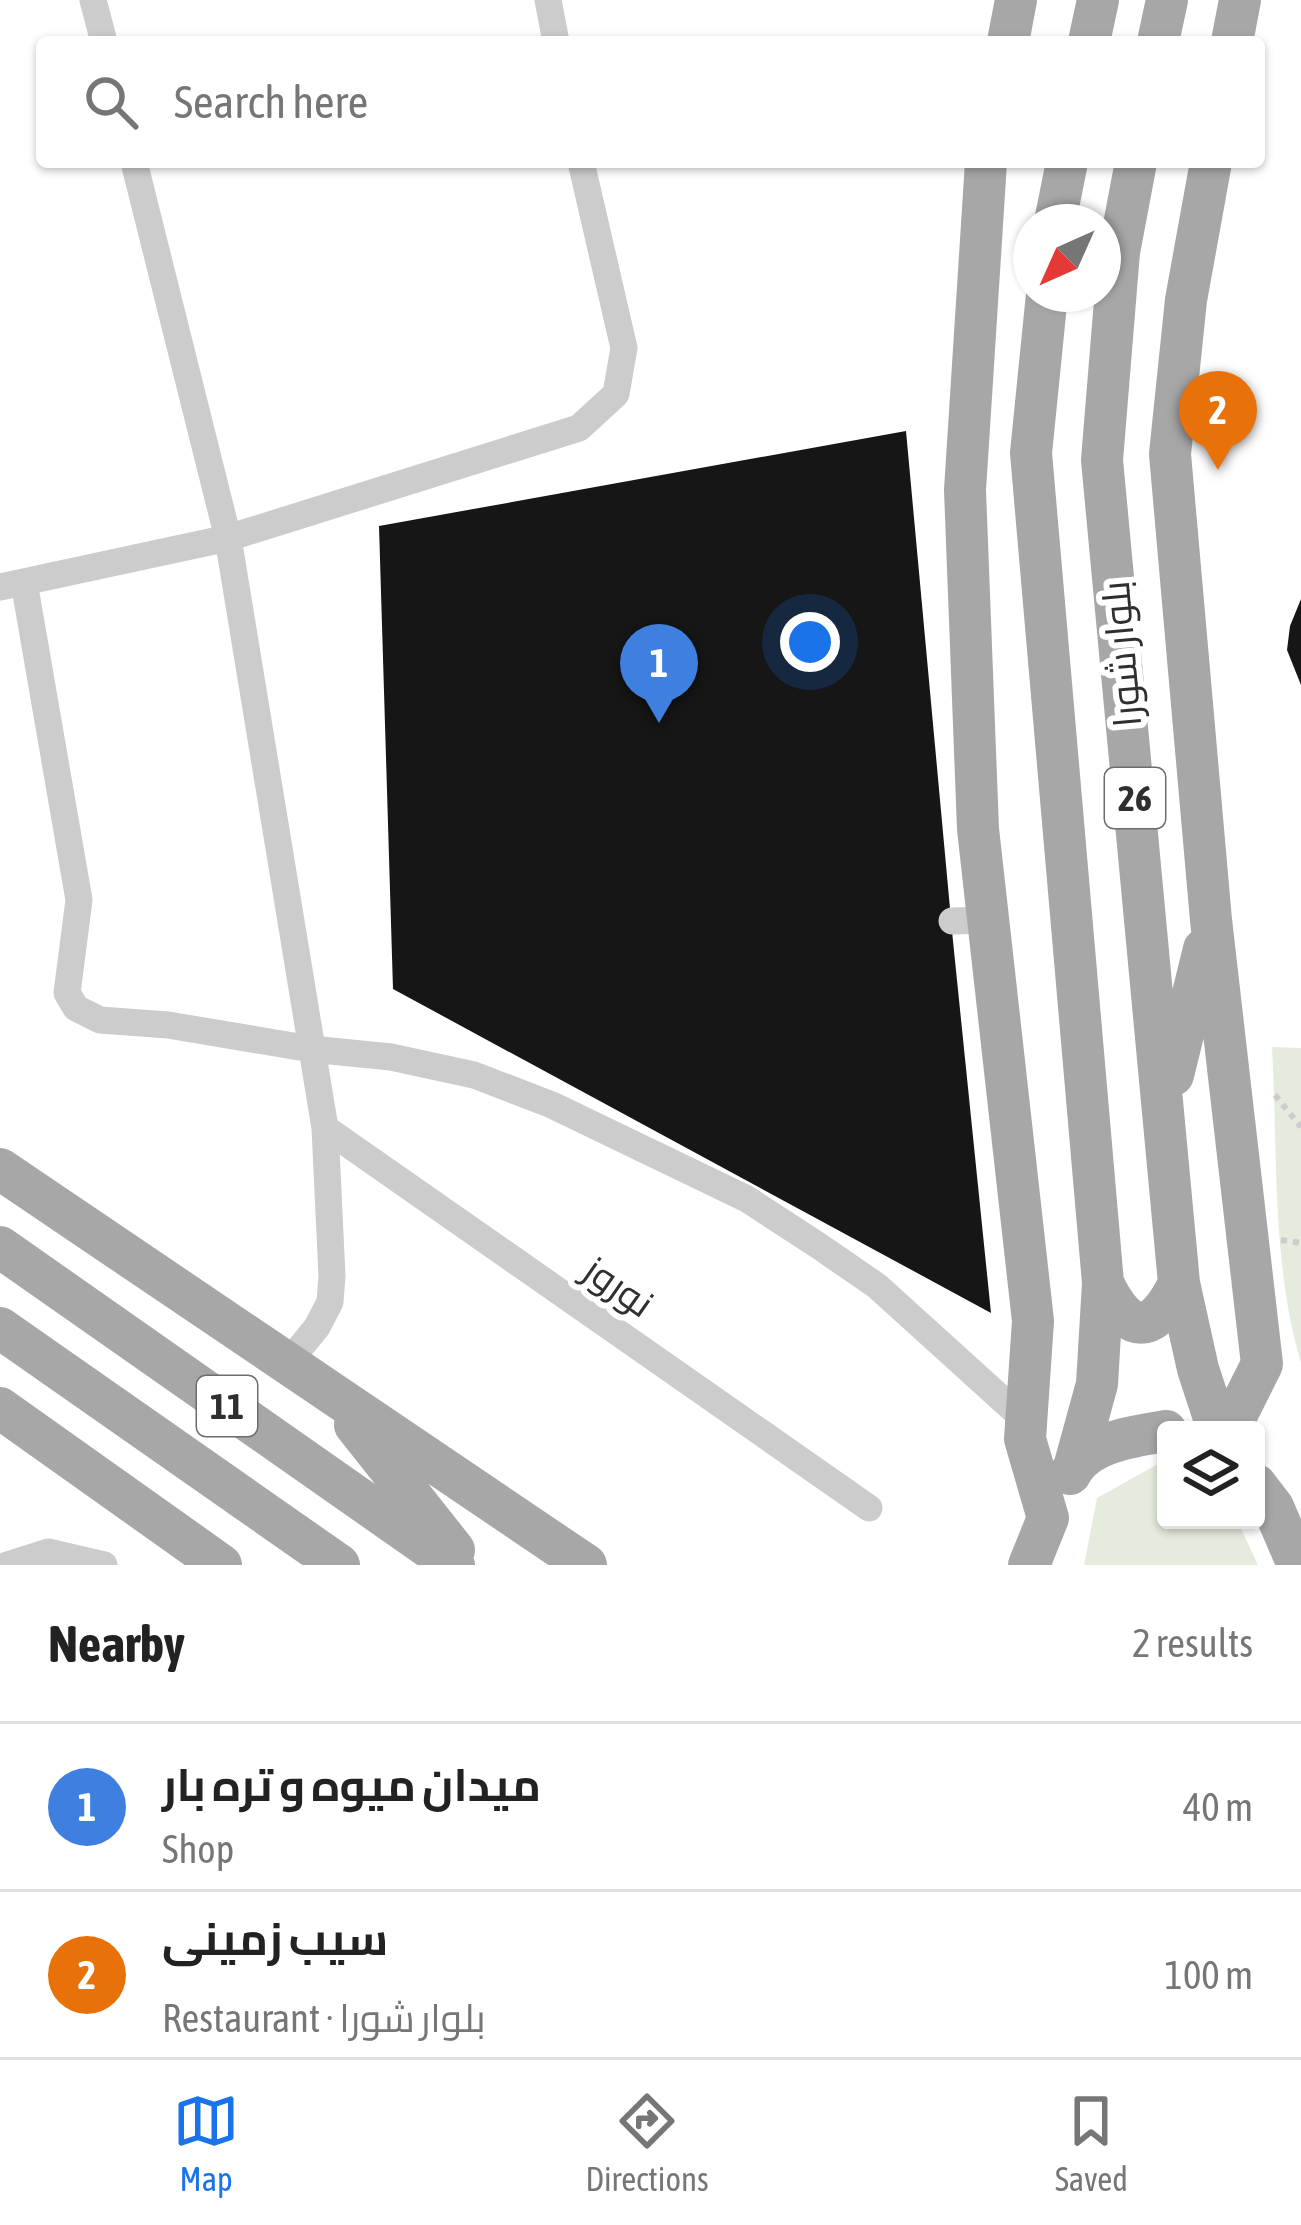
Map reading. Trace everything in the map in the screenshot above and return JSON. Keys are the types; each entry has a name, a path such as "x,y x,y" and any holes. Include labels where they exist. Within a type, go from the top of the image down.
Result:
{"main road":[{"path":"1009,36 1016,0"},
{"path":"1090,36 1097,0"},
{"path":"1159,36 1167,0"},
{"path":"986,168 965,490 978,829 970,920 1033,1322 1028,1455 1048,1518"},
{"path":"1059,204 1066,168"},
{"name":"بلوار شورا","path":"1135,168 1119,252 1102,460 1179,1283 1215,1421"},
{"path":"1210,168 1186,300 1170,454 1211,920 1262,1364 1234,1421"},
{"name":"بلوار شورا","path":"1033,1565 1048,1518 1075,1464 1097,1384 1103,1283 1031,453 1045,312"},
{"path":"1165,1111 1211,920"},
{"path":"0,1168 586,1565"},
{"name":"11","path":"0,1247 454,1565"},
{"path":"1103,1283 1116,1310 1131,1321 1149,1322 1166,1310 1179,1283"},
{"name":"11","path":"0,1328 339,1565"},
{"path":"330,1394 466,1565"},
{"path":"0,1408 221,1565"},
{"path":"1075,1464 1120,1438 1157,1432"},
{"path":"1265,1497 1298,1565"}],"street":[{"path":"93,0 102,36"},
{"path":"548,0 555,36"},
{"path":"136,168 228,538 325,1128 330,1302 317,1327 286,1364"},
{"path":"582,168 624,348 616,394 579,428 228,538 12,584 79,900 68,993 76,1009 100,1020 169,1025 310,1049 391,1057 474,1075 571,1113 747,1199 877,1286 1026,1420"},
{"name":"نوروز","path":"325,1128 869,1508"},
{"path":"7,1565 48,1552 104,1565"}],"path":[{"path":"1275,1095 1301,1127"},
{"path":"1280,1240 1301,1243"}],"shaded area":[{"path":"1272,1047 1301,1048 1301,1363 1280,1246"},
{"path":"1157,1465 1157,1529 1241,1529 1258,1565 1084,1565 1097,1498"}],"building":[{"path":"906,431 991,1313 393,989 379,526"},
{"path":"1301,599 1301,685 1287,650"}],"place":[{"name":"سیب زمینی","path":"1218,470"},
{"name":"میدان میوه و تره بار","path":"659,723"}]}
